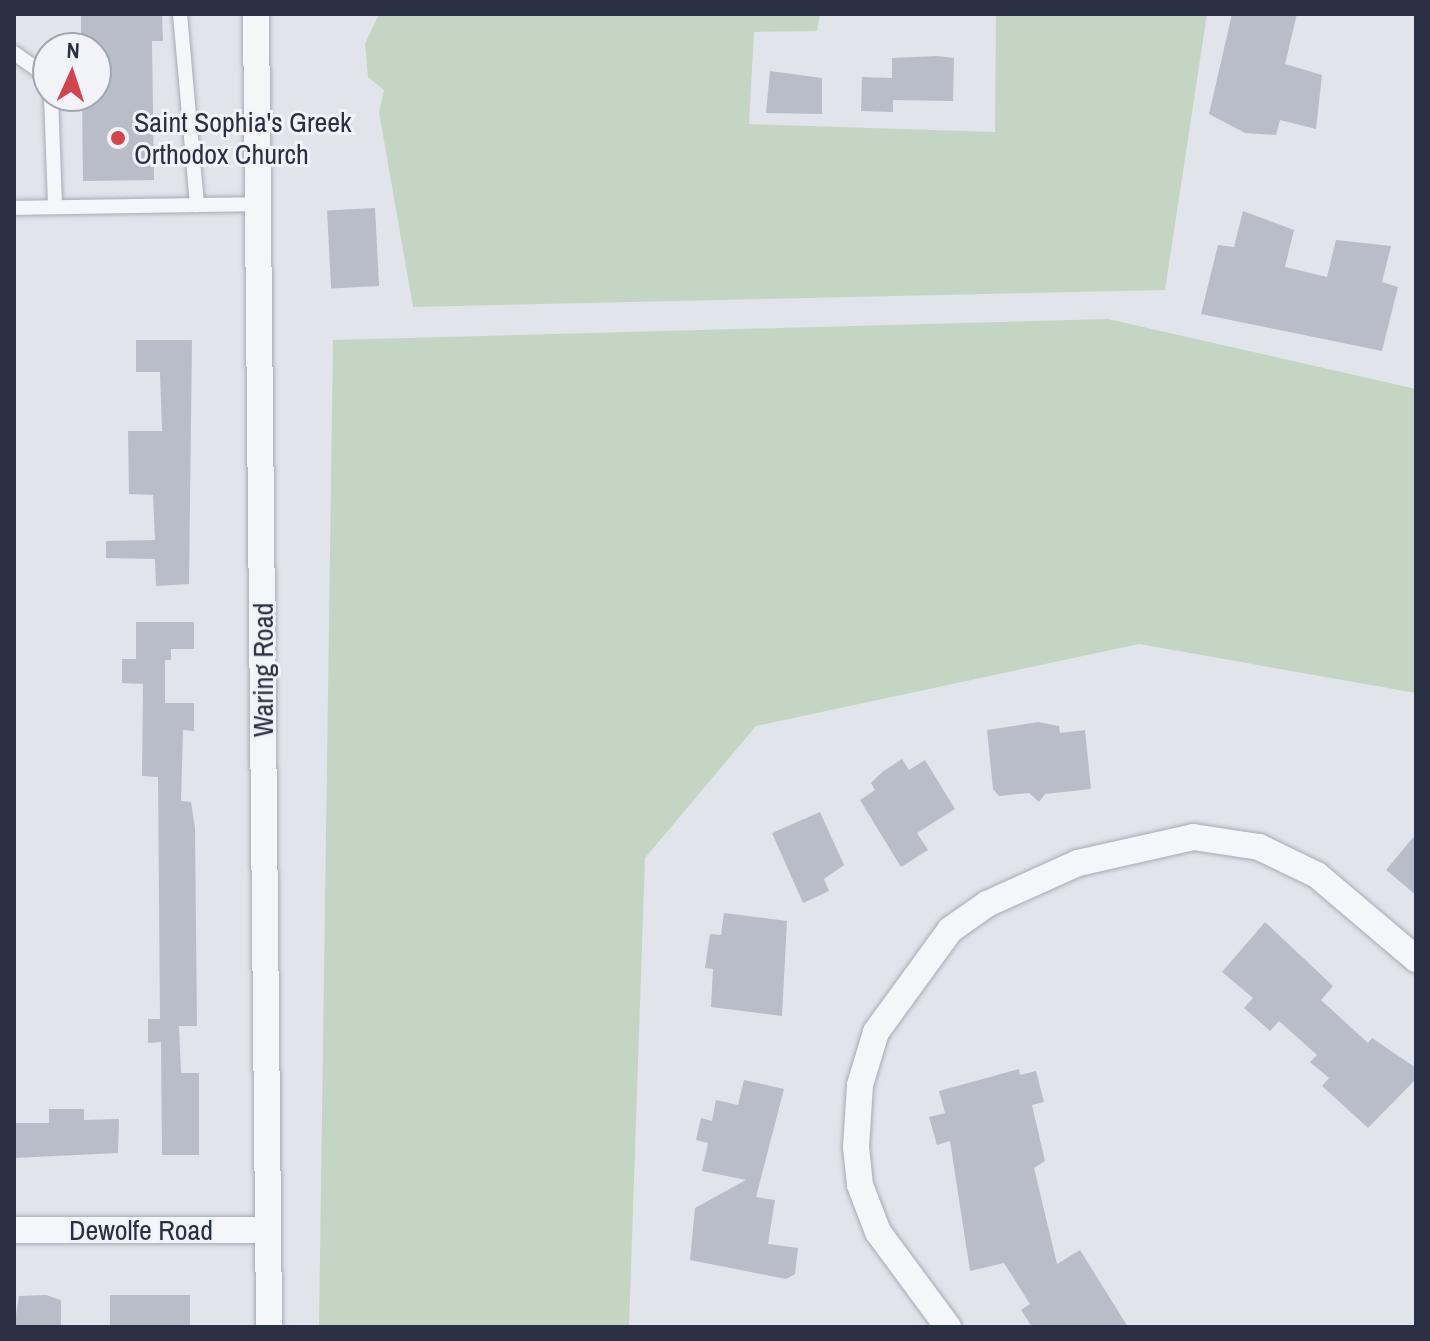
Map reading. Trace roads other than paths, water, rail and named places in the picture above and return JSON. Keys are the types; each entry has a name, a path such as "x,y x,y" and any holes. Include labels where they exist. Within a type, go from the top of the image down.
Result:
{"street":[{"name":"Waring Road","path":"256,14 269,1327"},
{"path":"948,1327 878,1232 860,1185 856,1147 860,1085 876,1032 950,930 987,904 1078,863 1193,837 1259,847 1317,875 1416,959"},
{"name":"Dewolfe Road","path":"14,1230 267,1230"}],"lane":[{"path":"180,14 197,205"},
{"path":"14,53 32,66"},
{"path":"52,112 55,207"},
{"path":"14,208 259,204"}],"place":[{"name":"Saint Sophia's Greek Orthodox Church","path":"118,138"}]}
